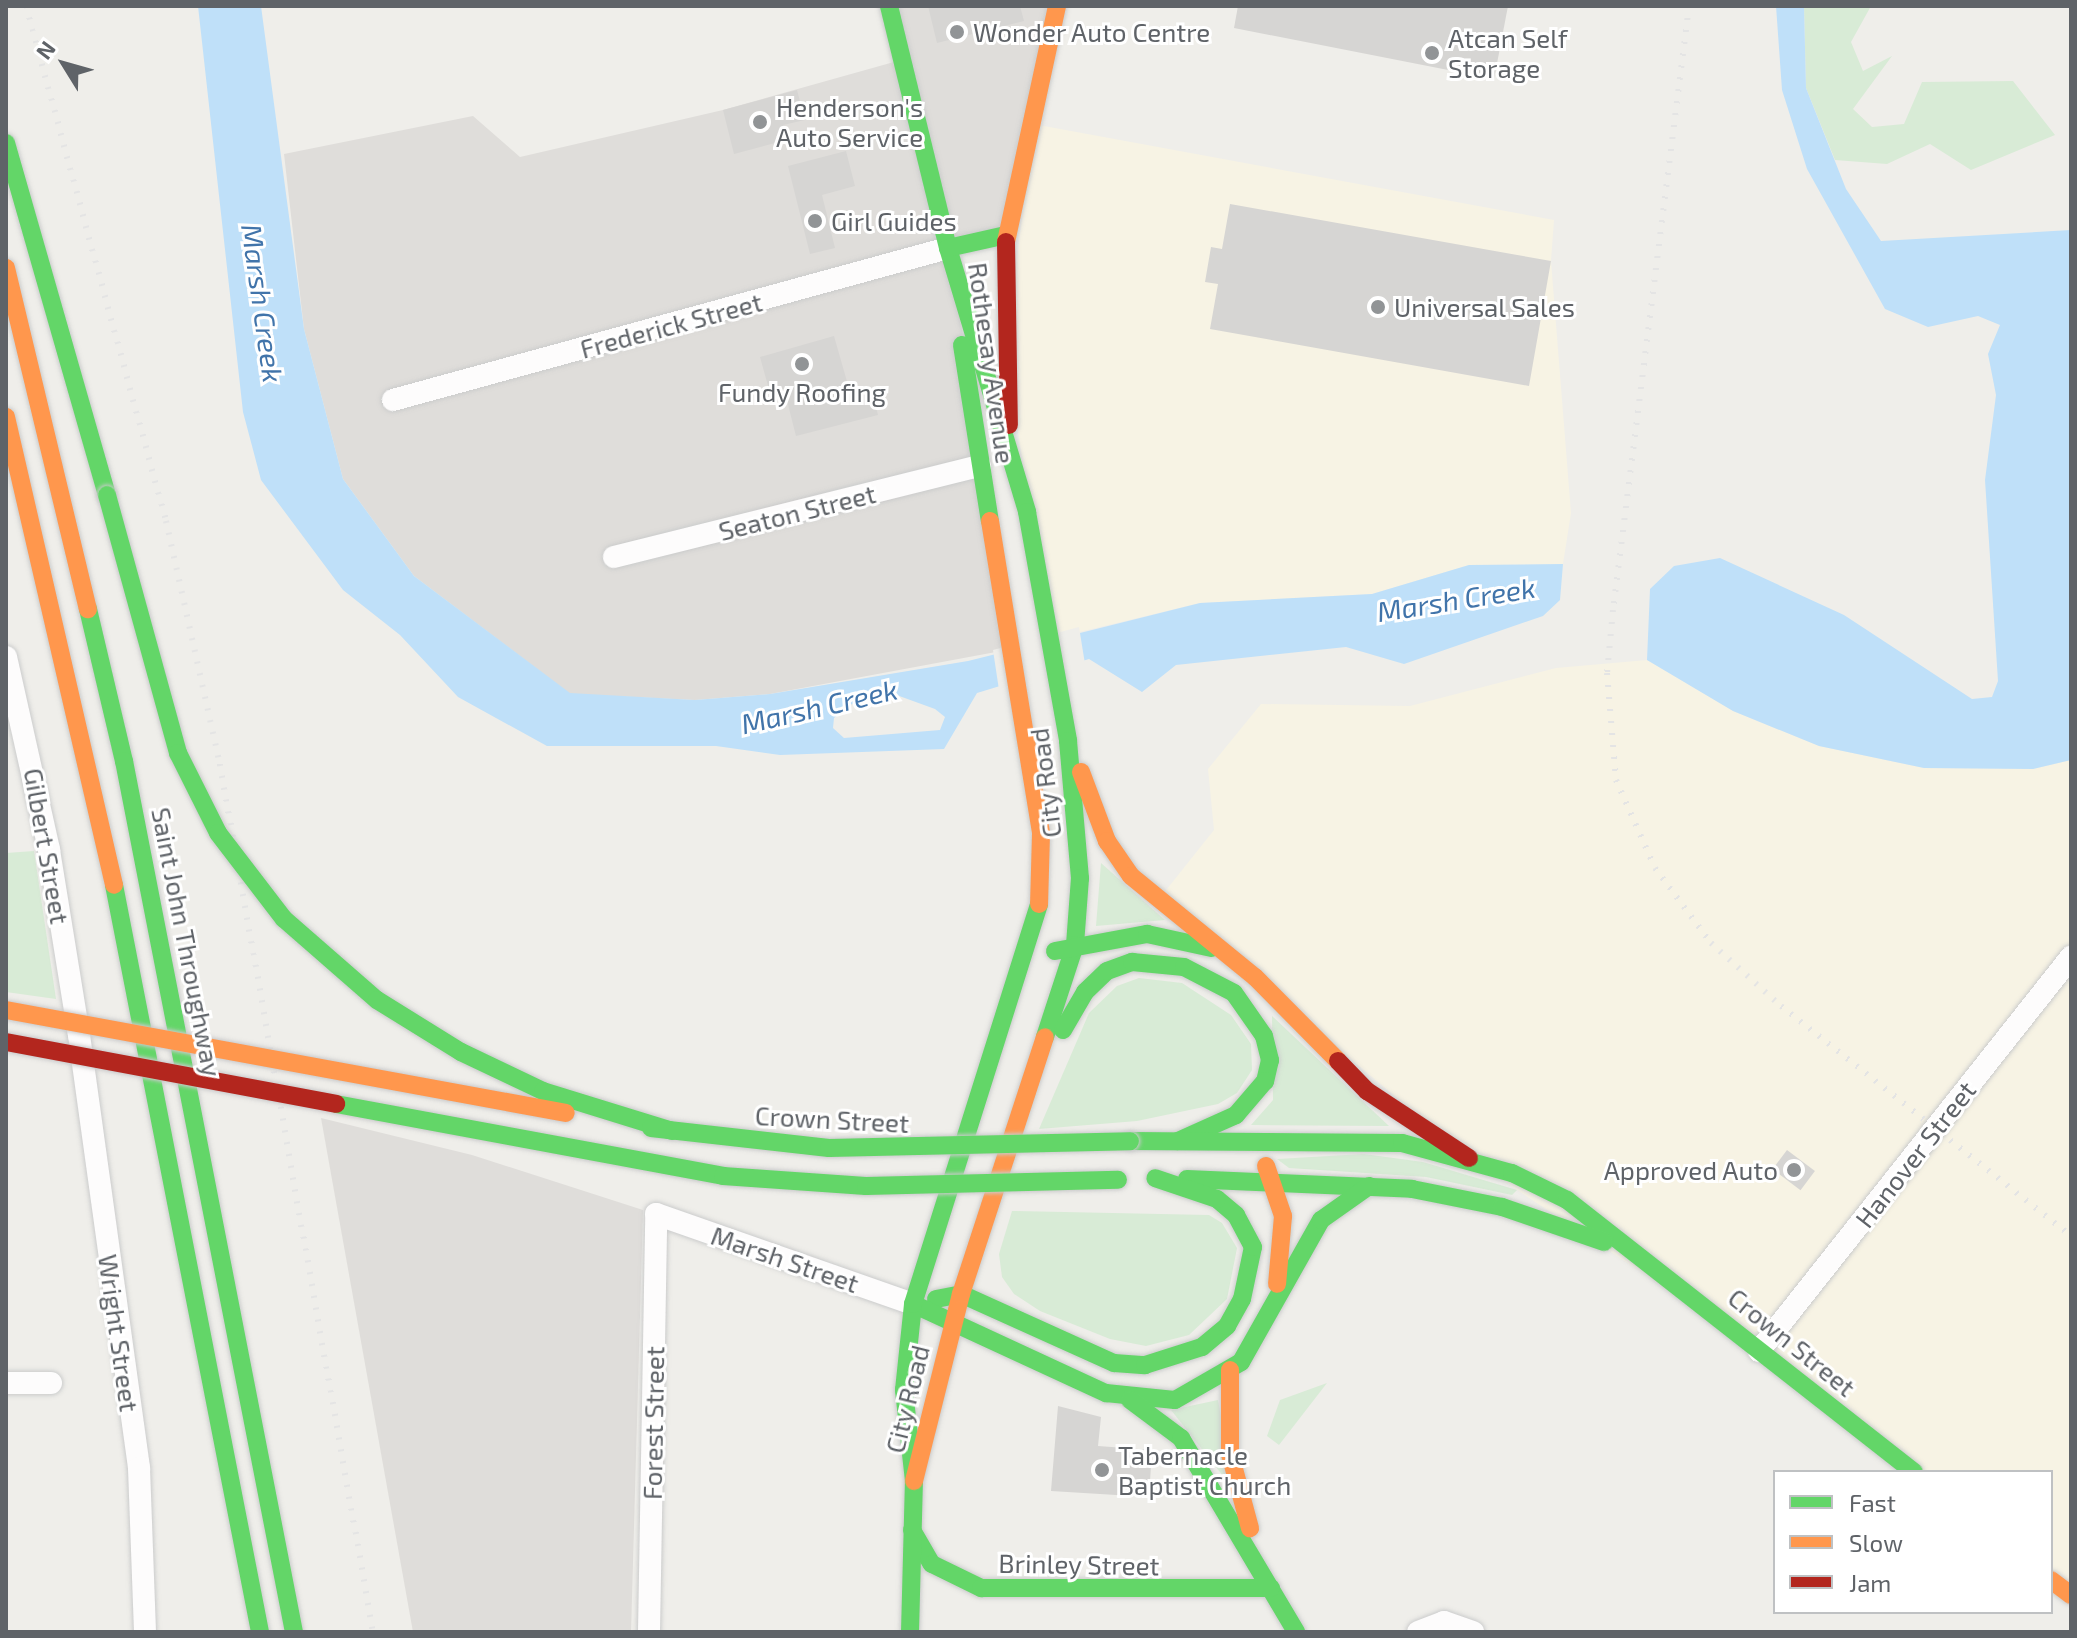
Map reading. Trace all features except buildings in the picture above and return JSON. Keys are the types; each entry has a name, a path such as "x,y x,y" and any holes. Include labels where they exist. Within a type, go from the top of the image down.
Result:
{"main road":[{"path":"889,6 948,248 1006,235"},
{"path":"1009,437 1006,235 1057,6"},
{"path":"6,143 178,753 218,833 284,919 377,1000 472,1058 543,1091 672,1131"},
{"name":"Rothesay Avenue","path":"948,248 1009,437 1060,699"},
{"name":"Rothesay Avenue","path":"948,248 980,466 1021,708"},
{"name":"Saint John Throughway","path":"6,268 124,761 294,1632"},
{"path":"6,417 91,768 260,1632"},
{"name":"City Road","path":"914,1481 961,1294 1075,945 1080,878 1068,741 1060,699"},
{"name":"City Road","path":"914,1481 904,1390 913,1304 1025,963 1043,869 1021,708"},
{"path":"1068,741 1116,858 1232,956 1367,1091 1469,1158"},
{"path":"1025,963 1075,945 1166,935 1232,956"},
{"path":"1023,1106 1074,1009 1107,971 1132,962 1184,967 1234,993 1254,1013 1270,1060 1265,1081 1236,1115 1178,1141"},
{"name":"Crown Street","path":"6,1010 672,1131 873,1149 1130,1141 1402,1143 1469,1158 1567,1200 1911,1470"},
{"name":"Crown Street","path":"6,1042 723,1176 866,1186 1155,1178 1369,1186 1502,1207 1637,1255"},
{"path":"1252,1140 1274,1181 1283,1216 1275,1307"},
{"path":"913,1304 961,1294 1114,1363 1145,1365 1202,1347 1227,1326 1242,1299 1253,1247 1236,1215 1217,1199 1155,1178"},
{"path":"1130,1400 1175,1400 1230,1370 1275,1307 1321,1220 1369,1186"},
{"path":"913,1304 952,1325 1130,1400 1181,1438 1296,1632"},
{"path":"1230,1370 1234,1476 1271,1588"},
{"path":"910,1632 914,1481"},
{"name":"Brinley Street","path":"912,1530 932,1564 981,1588 1271,1588"},
{"path":"2053,1582 2071,1595"}],"street":[{"name":"Frederick Street","path":"393,400 948,248"},
{"name":"Seaton Street","path":"614,557 980,466"},
{"name":"Gilbert Street","path":"6,657 49,850 79,1035"},
{"name":"Hanover Street","path":"1759,1351 2071,957"},
{"name":"Wright Street","path":"79,1035 141,1480 145,1632"},
{"name":"Marsh Street","path":"656,1214 913,1304"},
{"name":"Forest Street","path":"649,1632 656,1214"},
{"path":"6,1383 51,1383"},
{"path":"1418,1632 1444,1622 1473,1632"}],"shaded area":[{"path":"889,6 1057,6 1006,235 949,248 1012,649 770,694 695,700 570,694 414,576 343,479 304,329 284,154 473,116 520,157 723,110 901,60"},
{"path":"1033,124 1554,220 1551,261 1571,513 1563,564 1469,565 1372,594 1200,603 1050,639 1006,354"},
{"path":"1647,660 1733,711 1819,746 1924,768 2033,769 2071,760 2071,1595 2053,1582 2053,1470 1911,1470 1747,1342 1469,1158 1159,899 1214,830 1208,769 1261,704 1410,706 1556,668"},
{"path":"321,1118 472,1155 643,1210 631,1632 413,1632"}],"green space":[{"path":"1804,6 1871,6 1851,42 1863,71 1892,56 1853,109 1872,127 1904,124 1922,82 2013,81 2055,135 1971,170 1930,144 1887,164 1835,160 1806,88"},
{"path":"34,851 56,999 6,992 6,853"},
{"path":"1101,863 1165,920 1096,926"},
{"path":"1139,978 1182,983 1231,1015 1251,1044 1252,1070 1237,1093 1218,1104 1137,1121 1039,1129 1089,1013 1117,986"},
{"path":"1272,1016 1389,1126 1251,1125 1273,1100"},
{"path":"1364,1154 1423,1162 1517,1190 1512,1195 1426,1177 1289,1168 1277,1159"},
{"path":"1012,1211 1209,1215 1222,1223 1237,1248 1227,1299 1189,1335 1146,1346 1110,1339 1040,1311 1014,1294 1002,1277 999,1254"},
{"path":"1327,1383 1279,1445 1267,1436 1280,1400"},
{"path":"1218,1400 1234,1490 1171,1410"}],"water":[{"name":"Marsh Creek","path":"198,6 261,6 304,329 343,479 414,576 570,693 695,700 770,694 968,661 1200,603 1372,594 1469,565 1563,564 1560,600 1543,616 1404,664 1346,647 1176,665 1142,692 1089,659 977,693 944,749 780,755 716,746 547,746 458,697 400,635 343,590 261,480 243,412","holes":["866,693 891,693 935,709 945,717 940,730 844,738 833,728 834,718"]},
{"path":"1776,6 1804,6 1806,88 1846,189 1881,241 2071,230 2071,760 2033,769 1924,768 1819,746 1733,711 1647,660 1650,589 1674,566 1720,558 1844,615 1972,699 1992,697 1998,681 1985,480 1996,395 1988,354 2000,325 1978,316 1928,327 1885,309 1807,169 1782,90"}],"pier":[{"path":"1079,627 1085,664 999,690 993,650"}],"railway":[{"path":"26,6 166,521 220,764 373,1632"},
{"path":"1689,6 1607,673 1616,780 1655,868 1711,943 1781,1006 2071,1236"}],"traffic: fast":[{"path":"889,6 948,248 1027,512 1068,741 1080,878 1075,945 1045,1037"},
{"path":"6,143 107,495"},
{"path":"948,248 1006,235"},
{"path":"962,345 990,521"},
{"path":"107,495 178,753 218,833 284,919 377,1000 461,1052 543,1091 672,1131"},
{"path":"88,609 124,761 294,1632"},
{"path":"114,885 260,1632"},
{"path":"910,1632 914,1481 904,1390 913,1304 1039,904"},
{"path":"1055,951 1147,934 1212,948"},
{"path":"1063,1030 1085,992 1107,971 1132,962 1184,967 1234,993 1264,1036 1270,1060 1265,1081 1236,1115 1178,1141"},
{"path":"336,1104 723,1176 866,1186 1118,1180"},
{"path":"651,1128 829,1148 1130,1141"},
{"path":"1130,1141 1402,1143 1512,1173 1567,1200 1911,1470"},
{"path":"936,1299 961,1294 1114,1363 1145,1365 1202,1347 1227,1326 1242,1299 1253,1247 1236,1215 1217,1199 1155,1178"},
{"path":"1187,1179 1412,1189 1502,1207 1604,1242"},
{"path":"913,1304 1106,1393 1175,1400 1241,1362 1321,1220 1369,1186"},
{"path":"1130,1400 1181,1438 1296,1632"},
{"path":"912,1530 932,1564 981,1588 1271,1588"}],"traffic: slow":[{"path":"1006,242 1057,6"},
{"path":"6,268 88,609"},
{"path":"6,417 114,885"},
{"path":"990,521 1041,834 1039,904"},
{"path":"1081,772 1107,841 1131,876 1255,977 1338,1061"},
{"path":"6,1010 566,1113"},
{"path":"914,1481 961,1294 1045,1037"},
{"path":"1266,1166 1283,1216 1277,1284"},
{"path":"1230,1370 1230,1454 1250,1528"},
{"path":"2053,1582 2071,1595"}],"traffic: jam":[{"path":"1006,242 1009,425"},
{"path":"6,1042 336,1104"},
{"path":"1338,1061 1367,1091 1469,1158"}],"place":[{"name":"Wonder Auto Centre","path":"957,32"},
{"name":"Atcan Self Storage","path":"1432,53"},
{"name":"Henderson's Auto Service","path":"760,122"},
{"name":"Girl Guides","path":"815,221"},
{"name":"Universal Sales","path":"1378,307"},
{"name":"Fundy Roofing","path":"802,364"},
{"name":"Approved Auto","path":"1794,1170"},
{"name":"Tabernacle Baptist Church","path":"1102,1470"}]}
